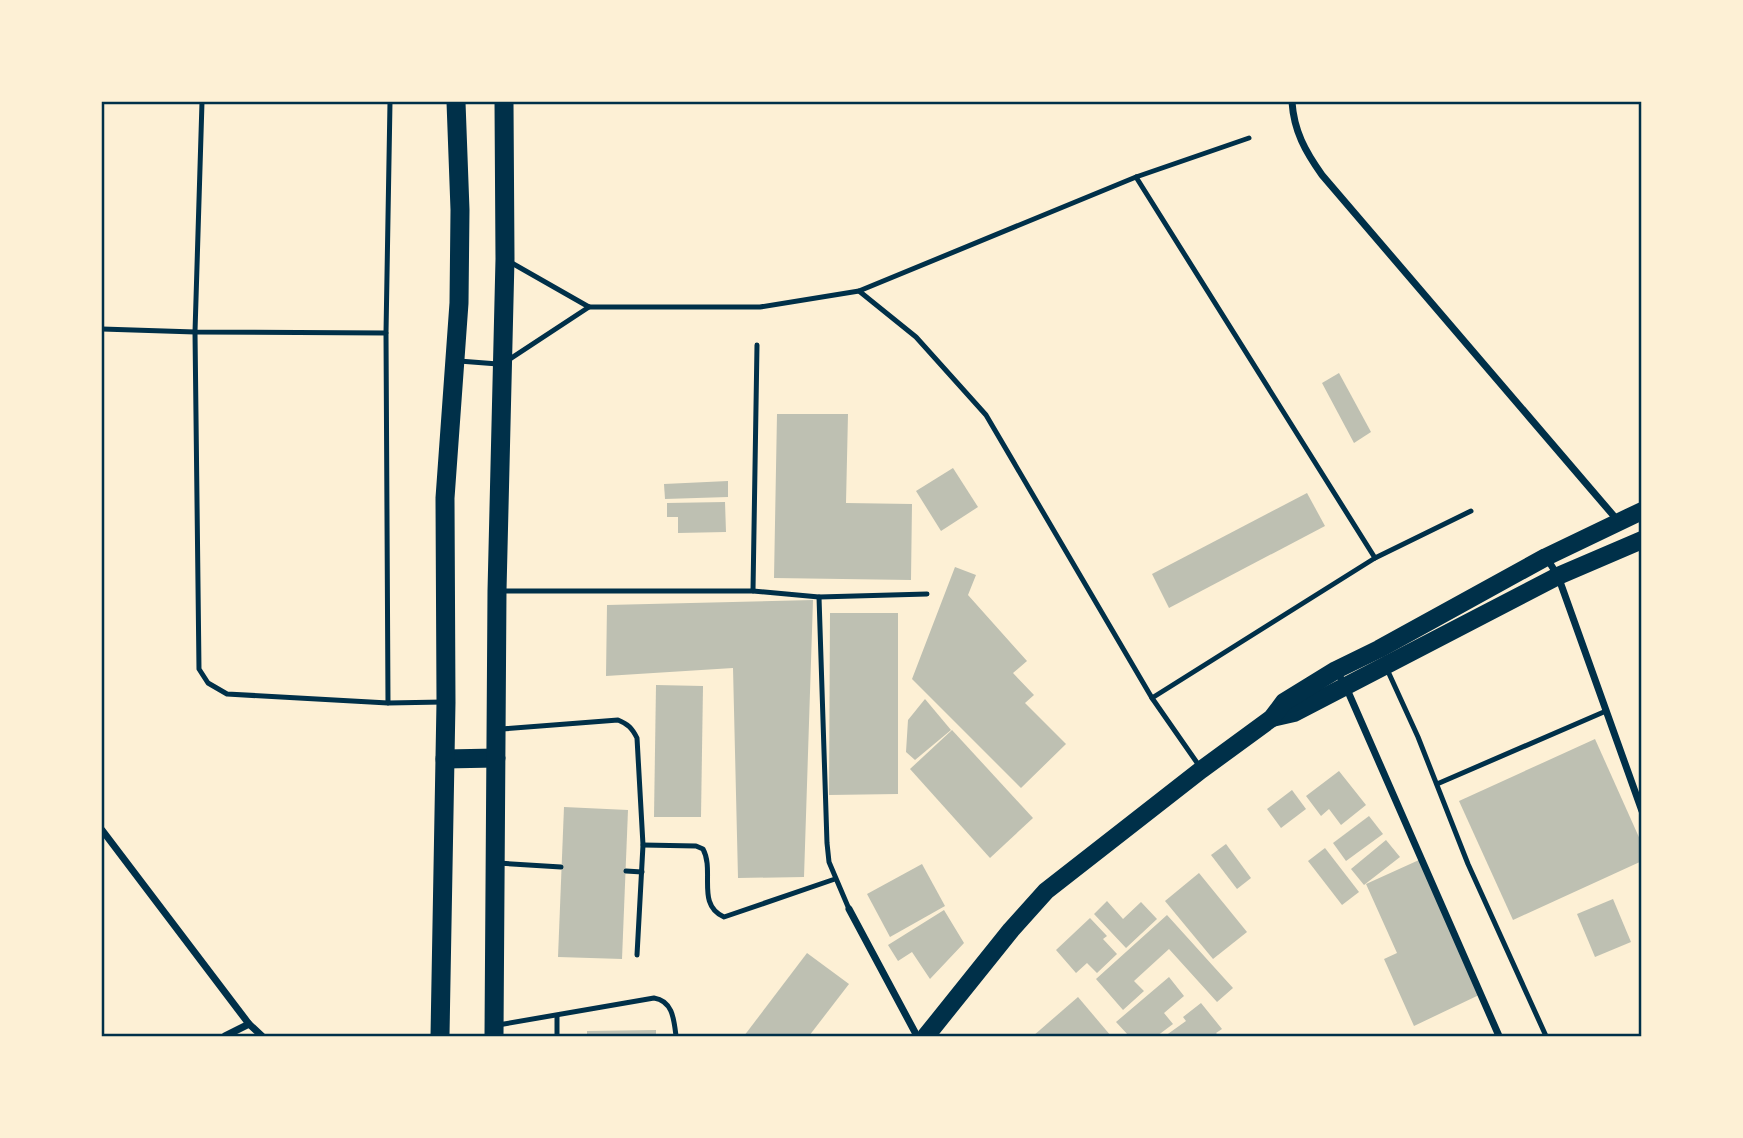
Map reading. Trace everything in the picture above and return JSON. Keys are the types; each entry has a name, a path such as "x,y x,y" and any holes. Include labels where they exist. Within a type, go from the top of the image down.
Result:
{"highway":[{"path":"440,1037 446,702 445,498 459,303 460,210 456,102"},
{"path":"494,1031 497,591 505,259 504,102"},
{"path":"445,759 496,758"}],"main road":[{"path":"1272,718 1294,713 1346,687 1382,657 1546,557 1642,512"},
{"path":"926,1037 1011,930 1046,891 1272,718 1284,702 1336,670 1382,657 1642,540"}],"street":[{"path":"1292,102 1298,136 1322,175 1619,522"},
{"path":"1546,557 1558,576 1642,811"},
{"path":"1336,670 1346,687 1499,1037"},
{"path":"102,830 249,1024 262,1037"},
{"path":"849,909 917,1037"},
{"path":"225,1037 249,1024"}],"lane":[{"path":"202,102 195,332 199,670 208,683 227,694 388,703 446,702"},
{"path":"388,703 386,333 390,102"},
{"path":"505,259 589,307 760,307 859,291 1136,177 1250,138"},
{"path":"1136,177 1375,558"},
{"path":"859,291 916,337 986,415 1152,698 1201,770"},
{"path":"454,361 503,364 589,307"},
{"path":"102,329 386,333"},
{"path":"754,591 757,345"},
{"path":"1152,698 1375,558 1471,511"},
{"path":"497,591 754,591 819,597 927,594"},
{"path":"819,597 827,844 835,878 849,909"},
{"path":"1382,657 1468,864 1546,1037"},
{"path":"1437,784 1606,711"},
{"path":"496,730 618,720 630,726 637,737 643,845 636,954"},
{"path":"643,845 696,846 704,849 707,858 709,902 712,909 724,917 835,878"},
{"path":"495,863 562,867"},
{"path":"625,871 642,872"},
{"path":"494,1031 556,1016 654,998 662,999 673,1012 676,1037"},
{"path":"556,1016 557,1037"}],"building":[{"path":"1339,373 1371,432 1354,443 1322,383"},
{"path":"777,414 848,414 846,503 912,504 911,580 774,578"},
{"path":"953,468 978,507 941,531 916,491"},
{"path":"728,481 728,497 665,499 664,484"},
{"path":"1307,493 1325,526 1169,608 1152,574"},
{"path":"725,502 726,532 678,533 678,517 667,517 667,503"},
{"path":"955,567 976,575 968,595 1027,661 1013,673 1034,695 1025,703 1066,744 1021,788 912,679"},
{"path":"813,600 804,877 738,878 733,668 606,676 607,605"},
{"path":"830,613 898,613 898,794 829,795"},
{"path":"656,685 703,686 701,817 654,817"},
{"path":"925,699 951,730 915,760 906,752 908,720"},
{"path":"952,730 1033,818 990,858 910,769"},
{"path":"1595,739 1642,844 1642,861 1513,920 1459,801"},
{"path":"1339,771 1366,805 1341,825 1329,809 1321,816 1306,796"},
{"path":"1292,790 1306,809 1281,828 1267,809"},
{"path":"564,807 628,810 622,959 558,957"},
{"path":"1369,816 1383,834 1346,861 1333,843"},
{"path":"1386,840 1400,857 1364,885 1351,869"},
{"path":"1226,844 1251,878 1237,889 1211,855"},
{"path":"1325,848 1359,892 1342,905 1308,861"},
{"path":"1419,860 1479,995 1414,1026 1384,959 1397,953 1366,884"},
{"path":"922,864 945,906 890,937 867,894"},
{"path":"1199,873 1247,932 1213,959 1165,901"},
{"path":"1613,899 1631,942 1595,957 1577,914"},
{"path":"1107,901 1123,919 1141,902 1157,919 1126,948 1094,914"},
{"path":"944,910 964,943 930,979 912,952 898,961 888,945"},
{"path":"1167,915 1233,988 1217,1002 1169,949 1134,981 1144,991 1123,1010 1096,979"},
{"path":"1090,918 1107,936 1103,939 1117,954 1097,973 1087,963 1076,973 1056,950"},
{"path":"807,953 849,984 809,1036 744,1036"},
{"path":"1169,977 1184,996 1164,1013 1173,1024 1157,1036 1129,1036 1116,1022"},
{"path":"1078,997 1111,1036 1033,1036"},
{"path":"1201,1003 1222,1029 1216,1033 1219,1036 1165,1036 1186,1021 1183,1017"},
{"path":"656,1030 656,1036 587,1036 587,1031"}]}
